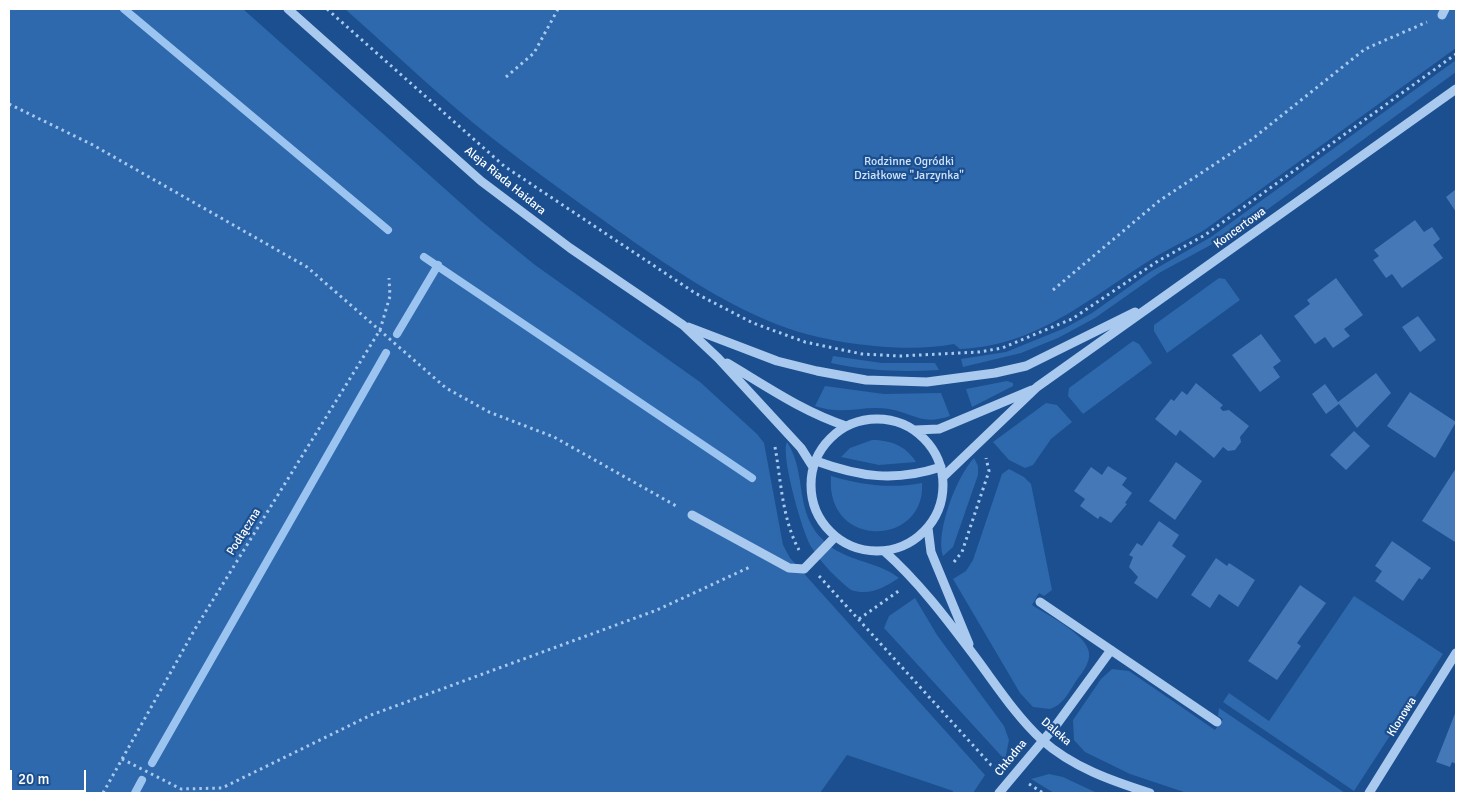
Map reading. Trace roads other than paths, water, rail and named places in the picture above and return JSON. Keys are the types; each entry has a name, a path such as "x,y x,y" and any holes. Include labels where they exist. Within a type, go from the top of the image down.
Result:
{"street":[{"name":"Aleja Riada Haidara","path":"288,9 481,181 570,248 683,325 718,358 802,448 814,464"},
{"name":"Koncertowa","path":"943,477 1037,387 1456,89"},
{"path":"683,325 777,361 817,371 866,380 927,382 995,373 1026,366 1161,299"},
{"name":"Aleja Riada Haidara","path":"718,358 801,407 824,419 846,426"},
{"name":"Koncertowa","path":"915,430 940,429 1037,387"},
{"path":"869,418 882,418 905,424 915,430 934,451 943,477 940,504 928,528 915,539 900,547 884,551 859,549 836,537 819,517 811,493 814,464 820,450 831,436 846,426 869,418"},
{"path":"814,464 870,476 917,474 941,467"},
{"path":"692,515 789,568 804,569 836,537"},
{"name":"Daleka","path":"928,528 931,552 973,654"},
{"name":"Daleka","path":"884,551 902,567 973,654 1012,707 1042,740 1067,758 1094,773 1150,793"},
{"path":"1040,602 1216,722"},
{"name":"Chłodna","path":"999,793 1057,724 1111,650"},
{"name":"Klonowa","path":"1369,793 1456,653"}],"waterway":[{"path":"124,9 388,230"},
{"path":"424,257 752,478"},
{"path":"397,334 438,265"},
{"path":"152,763 386,353"},
{"path":"135,793 142,780"}],"park label":[{"name":"Rodzinne Ogródki Działkowe \"Jarzynka\"","path":"909,169"}]}
